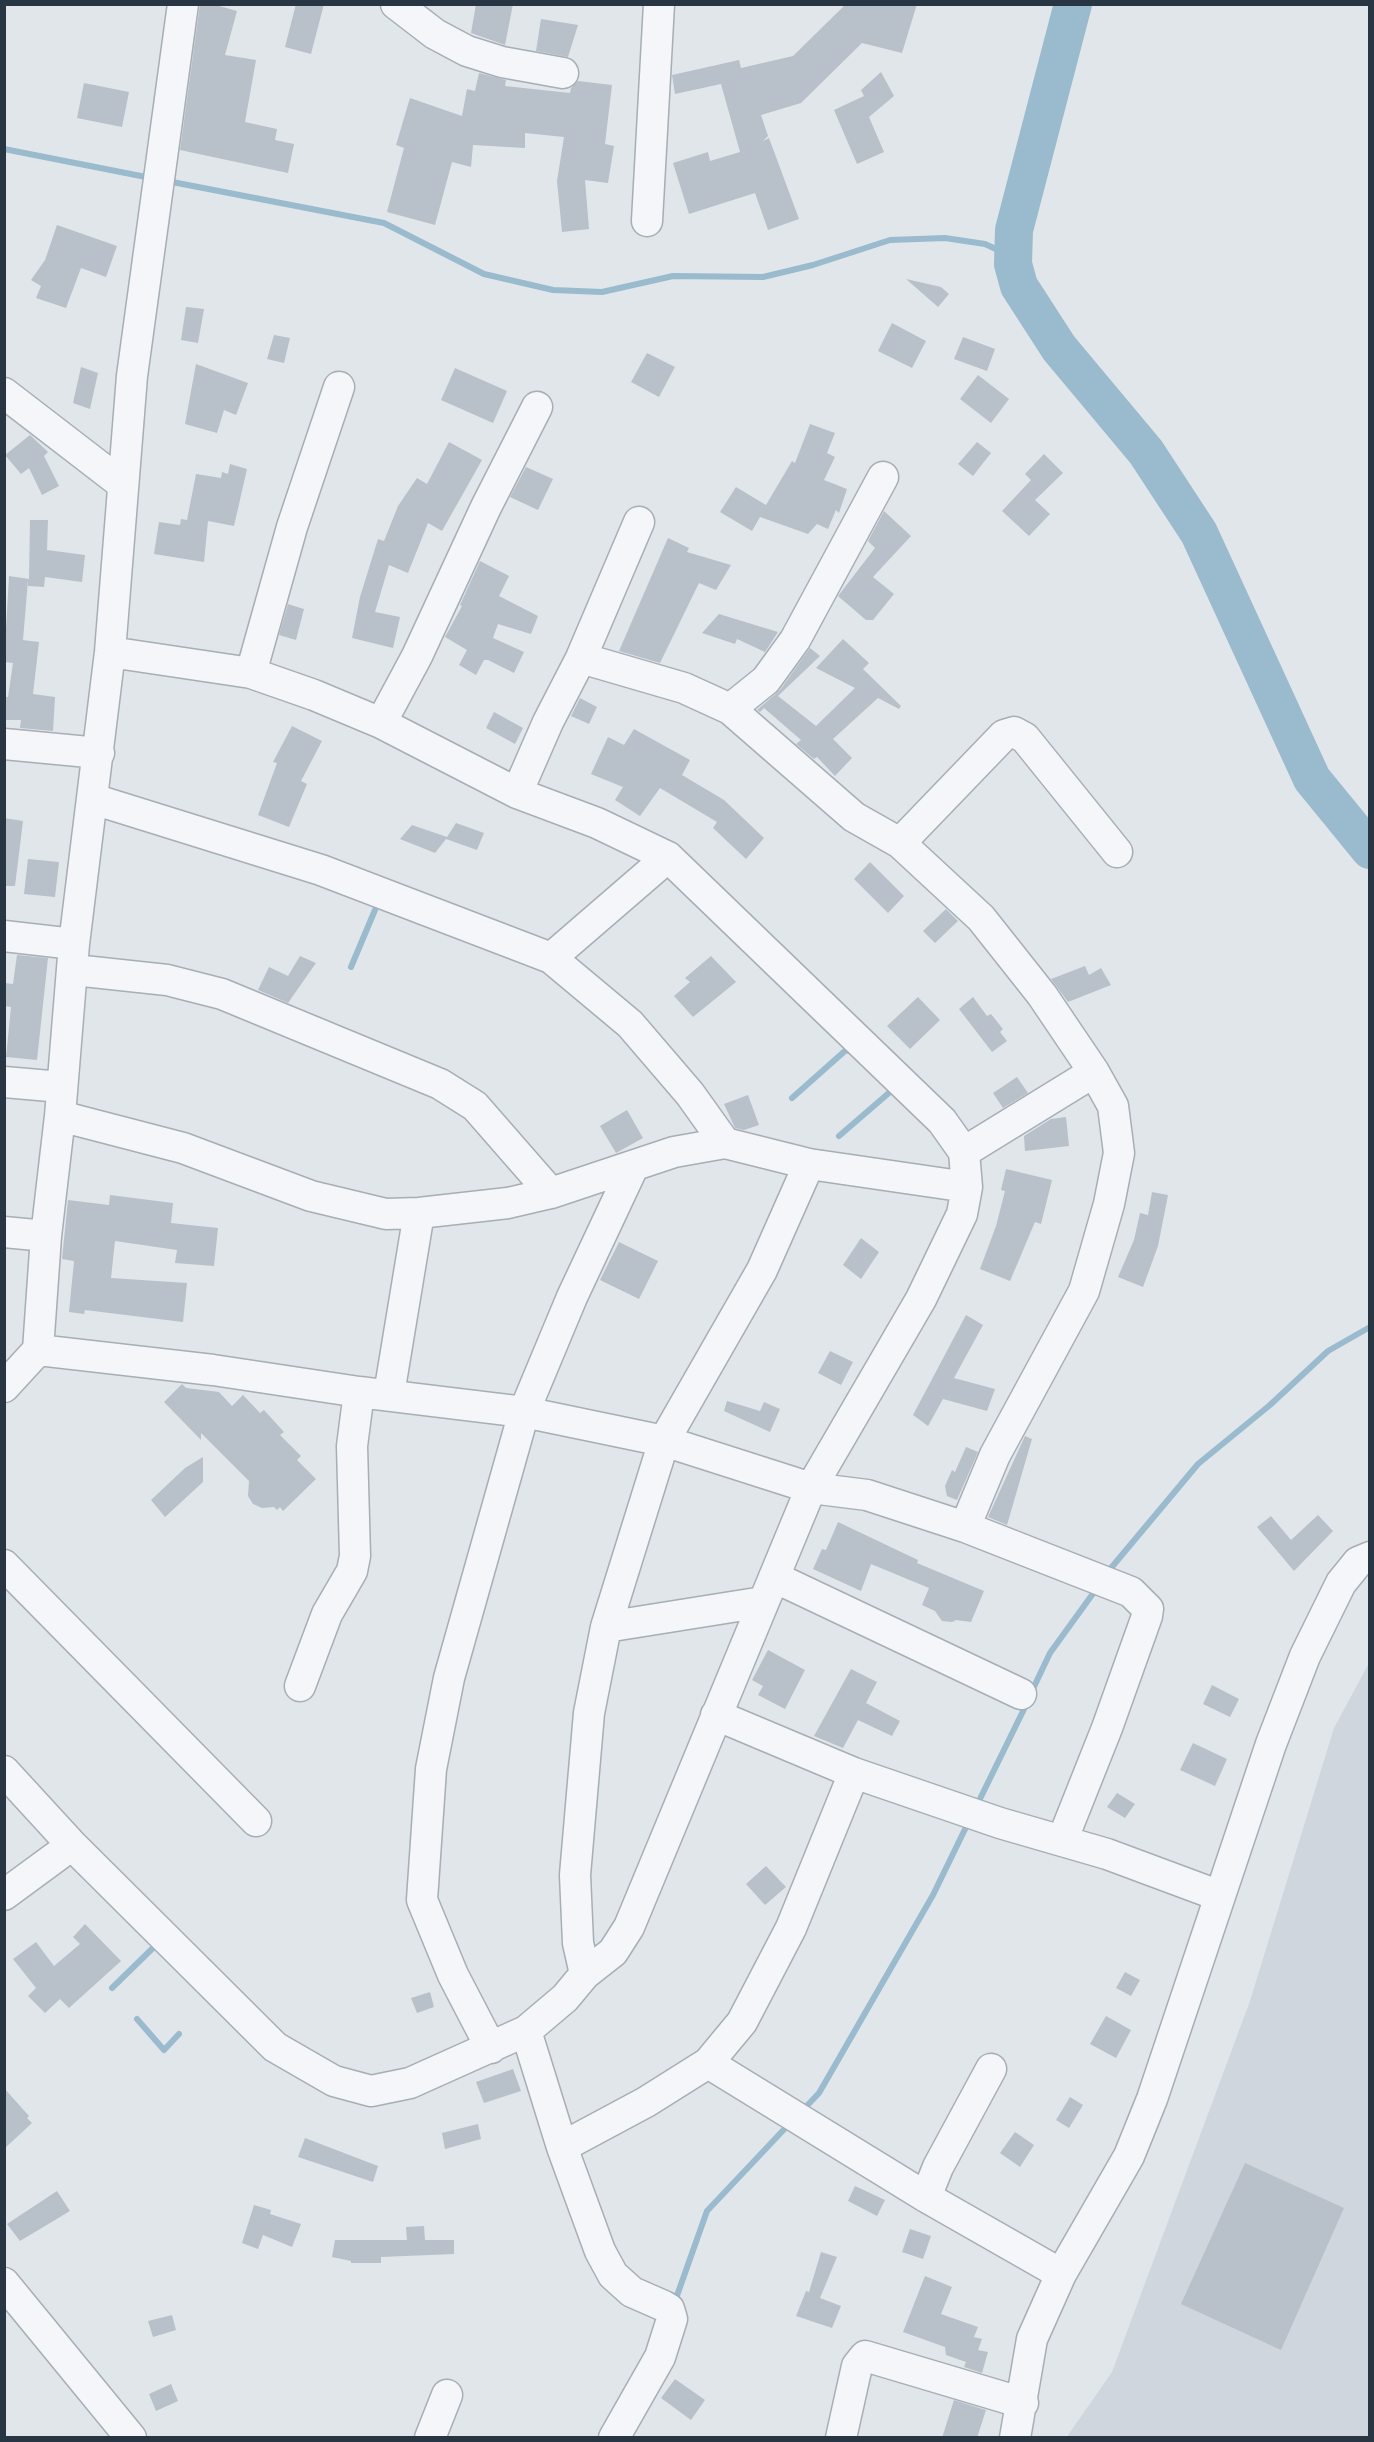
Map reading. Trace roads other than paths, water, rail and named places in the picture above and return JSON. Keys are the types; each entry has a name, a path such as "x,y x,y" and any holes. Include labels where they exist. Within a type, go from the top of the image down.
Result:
{"street":[{"path":"4,1387 38,1350 46,1236 74,957 110,652 121,483 132,376 183,4"},
{"path":"396,4 435,34 467,51 502,62 563,73"},
{"path":"435,34 439,4"},
{"path":"646,221 659,4"},
{"path":"250,673 292,527 339,387"},
{"path":"4,393 121,483"},
{"path":"381,723 417,656 486,507 537,406"},
{"path":"730,709 766,680 795,640 883,477"},
{"path":"516,793 548,722 581,658 639,522"},
{"path":"4,1771 72,1845 275,2047 334,2081 371,2091 410,2084 526,2031 565,1998 585,1974 613,1952 629,1927 811,1488 921,1299 962,1214 967,1187 964,1152 942,1120 668,857 597,823 516,793 381,723 314,695 250,673 110,652"},
{"path":"581,658 684,688 730,709 854,817 900,843 981,918 1042,995 1094,1072 1113,1106 1119,1153 1109,1204 1084,1291 995,1455 965,1527"},
{"path":"900,843 1004,735 1014,732 1025,738 1117,852"},
{"path":"4,744 99,753"},
{"path":"93,799 321,870 551,958 630,1024 690,1094 725,1143"},
{"path":"551,958 668,857"},
{"path":"4,936 74,957 222,994 440,1084 475,1106 551,1193"},
{"path":"964,1152 1094,1072"},
{"path":"4,1082 311,1196 386,1214 419,1213 508,1203 551,1193 674,1152 725,1143 809,1164 967,1187"},
{"path":"585,1974 578,1943 575,1875 589,1713 606,1627 664,1441 762,1270 809,1164"},
{"path":"491,2048 453,1975 422,1900 431,1769 449,1678 524,1412 572,1297 633,1167"},
{"path":"389,1394 419,1213"},
{"path":"4,1232 46,1236"},
{"path":"38,1350 213,1370 359,1392 524,1412 664,1441 811,1488 867,1495 965,1527 1131,1592 1148,1609 1107,1728 1062,1840"},
{"path":"300,1686 327,1614 352,1571 356,1556 352,1446 359,1392"},
{"path":"1015,2438 1023,2403 1032,2339 1061,2274 1129,2156 1152,2099 1271,1744 1305,1656 1341,1583 1358,1563 1370,1557"},
{"path":"4,1565 256,1821"},
{"path":"606,1627 769,1590 1021,1694"},
{"path":"716,1715 854,1773 1000,1823 1107,1854 1220,1896"},
{"path":"562,2147 646,2102 708,2063 742,2022 791,1928 854,1773"},
{"path":"4,1895 72,1845"},
{"path":"526,2031 562,2147 600,2251 613,2275 632,2292 664,2306 669,2310 672,2319 660,2357 616,2437"},
{"path":"708,2063 926,2197 1061,2274"},
{"path":"926,2197 938,2167 991,2069"},
{"path":"4,2283 131,2438"},
{"path":"841,2438 857,2366 865,2356 1023,2403"},
{"path":"430,2438 447,2395"}],"waterway":[{"path":"1073,4 1014,230 1013,264 1019,286 1059,348 1146,452 1199,533 1312,779 1370,850"},
{"path":"4,149 151,178"},
{"path":"167,181 384,223 484,274 553,290 602,292 673,276 763,277 813,265 890,240 945,238 985,244 1013,257"},
{"path":"351,967 375,910"},
{"path":"792,1098 846,1050 852,1052"},
{"path":"839,1136 890,1092 892,1087"},
{"path":"1106,1574 1198,1464 1270,1405 1328,1351 1370,1327"},
{"path":"1031,1693 1050,1653 1097,1588"},
{"path":"976,1807 1027,1703"},
{"path":"802,2111 819,2093 933,1895 969,1821"},
{"path":"112,1988 157,1944 155,1942"},
{"path":"137,2019 164,2050 179,2034"},
{"path":"674,2304 707,2211 791,2122"}]}
